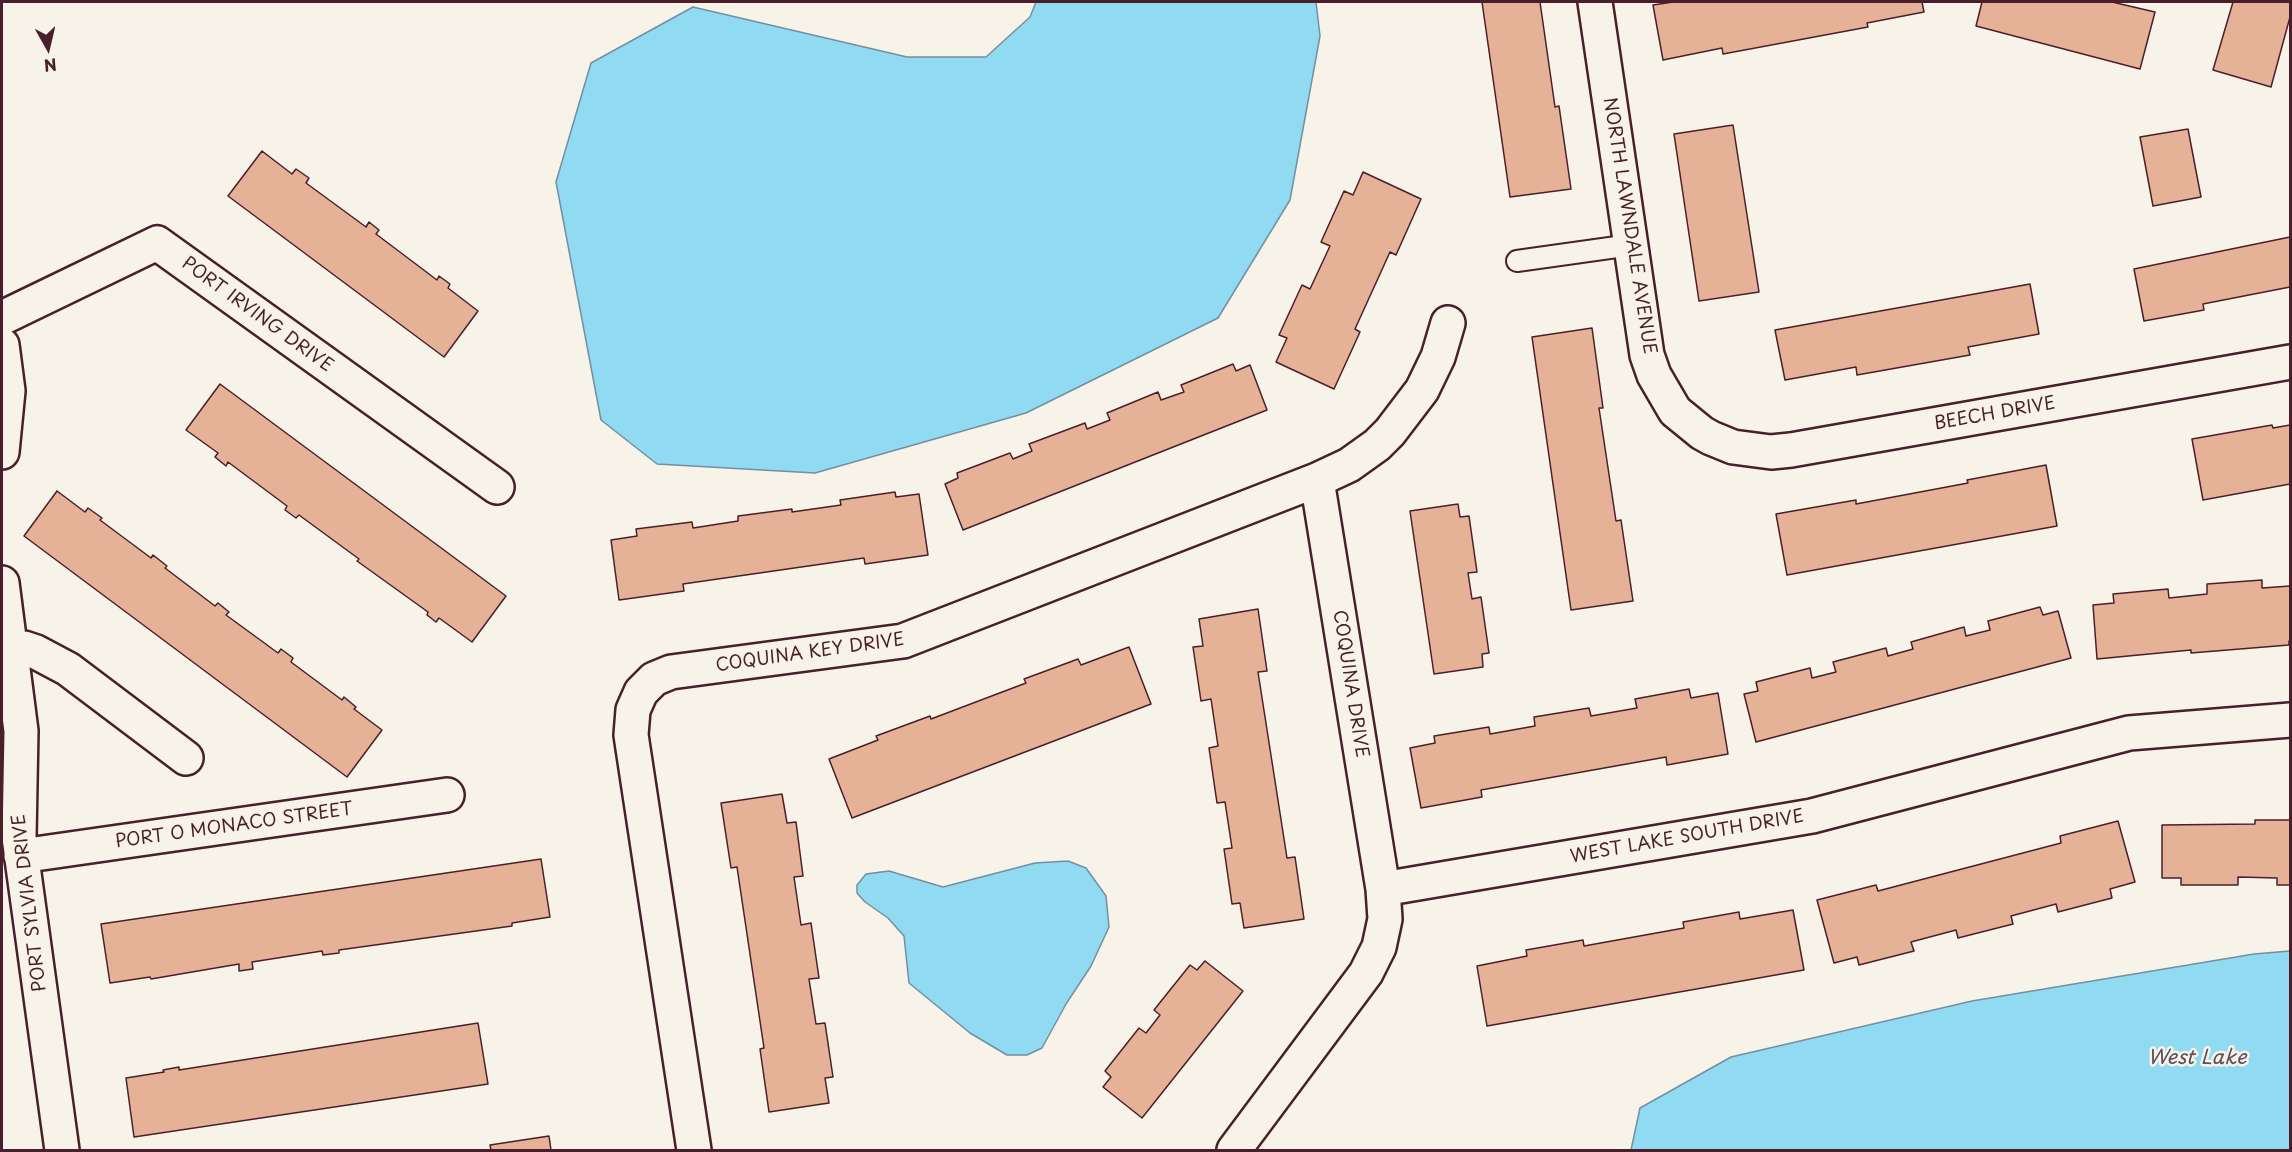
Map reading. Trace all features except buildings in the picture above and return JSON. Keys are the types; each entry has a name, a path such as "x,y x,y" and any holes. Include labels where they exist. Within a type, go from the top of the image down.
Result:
{"street":[{"name":"NORTH LAWNDALE AVENUE","path":"1595,2 1647,355 1654,375 1675,411 1702,433"},
{"name":"PORT IRVING DRIVE","path":"2,318 157,243 497,487"},
{"name":"COQUINA KEY DRIVE","path":"694,1150 631,735 633,710 641,692 654,679 671,672 903,641 1112,562 1317,480 1349,465 1377,445 1390,432 1422,390 1438,357 1448,323"},
{"path":"2,345 8,391 2,452"},
{"name":"BEECH DRIVE","path":"1702,433 1733,447 1771,452 1791,450 2290,362"},
{"name":"COQUINA DRIVE","path":"1317,480 1383,889"},
{"name":"PORT SYLVIA DRIVE","path":"2,583 6,648 22,739 18,824 21,856 62,1150"},
{"path":"6,648 36,652 68,669 186,758"},
{"name":"WEST LAKE SOUTH DRIVE","path":"1383,889 1812,816 2128,733 2290,720"},
{"name":"PORT O MONACO STREET","path":"21,856 447,795"},
{"path":"1234,1150 1372,965 1379,947 1385,919 1383,889"}],"lane":[{"path":"1517,261 1631,245"}],"water":[{"path":"1036,2 1316,2 1320,36 1290,200 1218,318 1026,413 815,473 657,464 601,420 556,182 591,63 693,7 907,57 986,57 1030,17"},
{"path":"1068,861 1086,868 1106,896 1109,927 1091,966 1066,1004 1042,1048 1027,1055 1007,1055 970,1033 909,983 904,936 888,918 865,902 857,893 857,885 866,874 889,871 943,887 1035,863"},
{"name":"West Lake","path":"2290,951 2290,1150 1631,1150 1640,1108 1731,1057 1972,1001 2254,954"}]}
